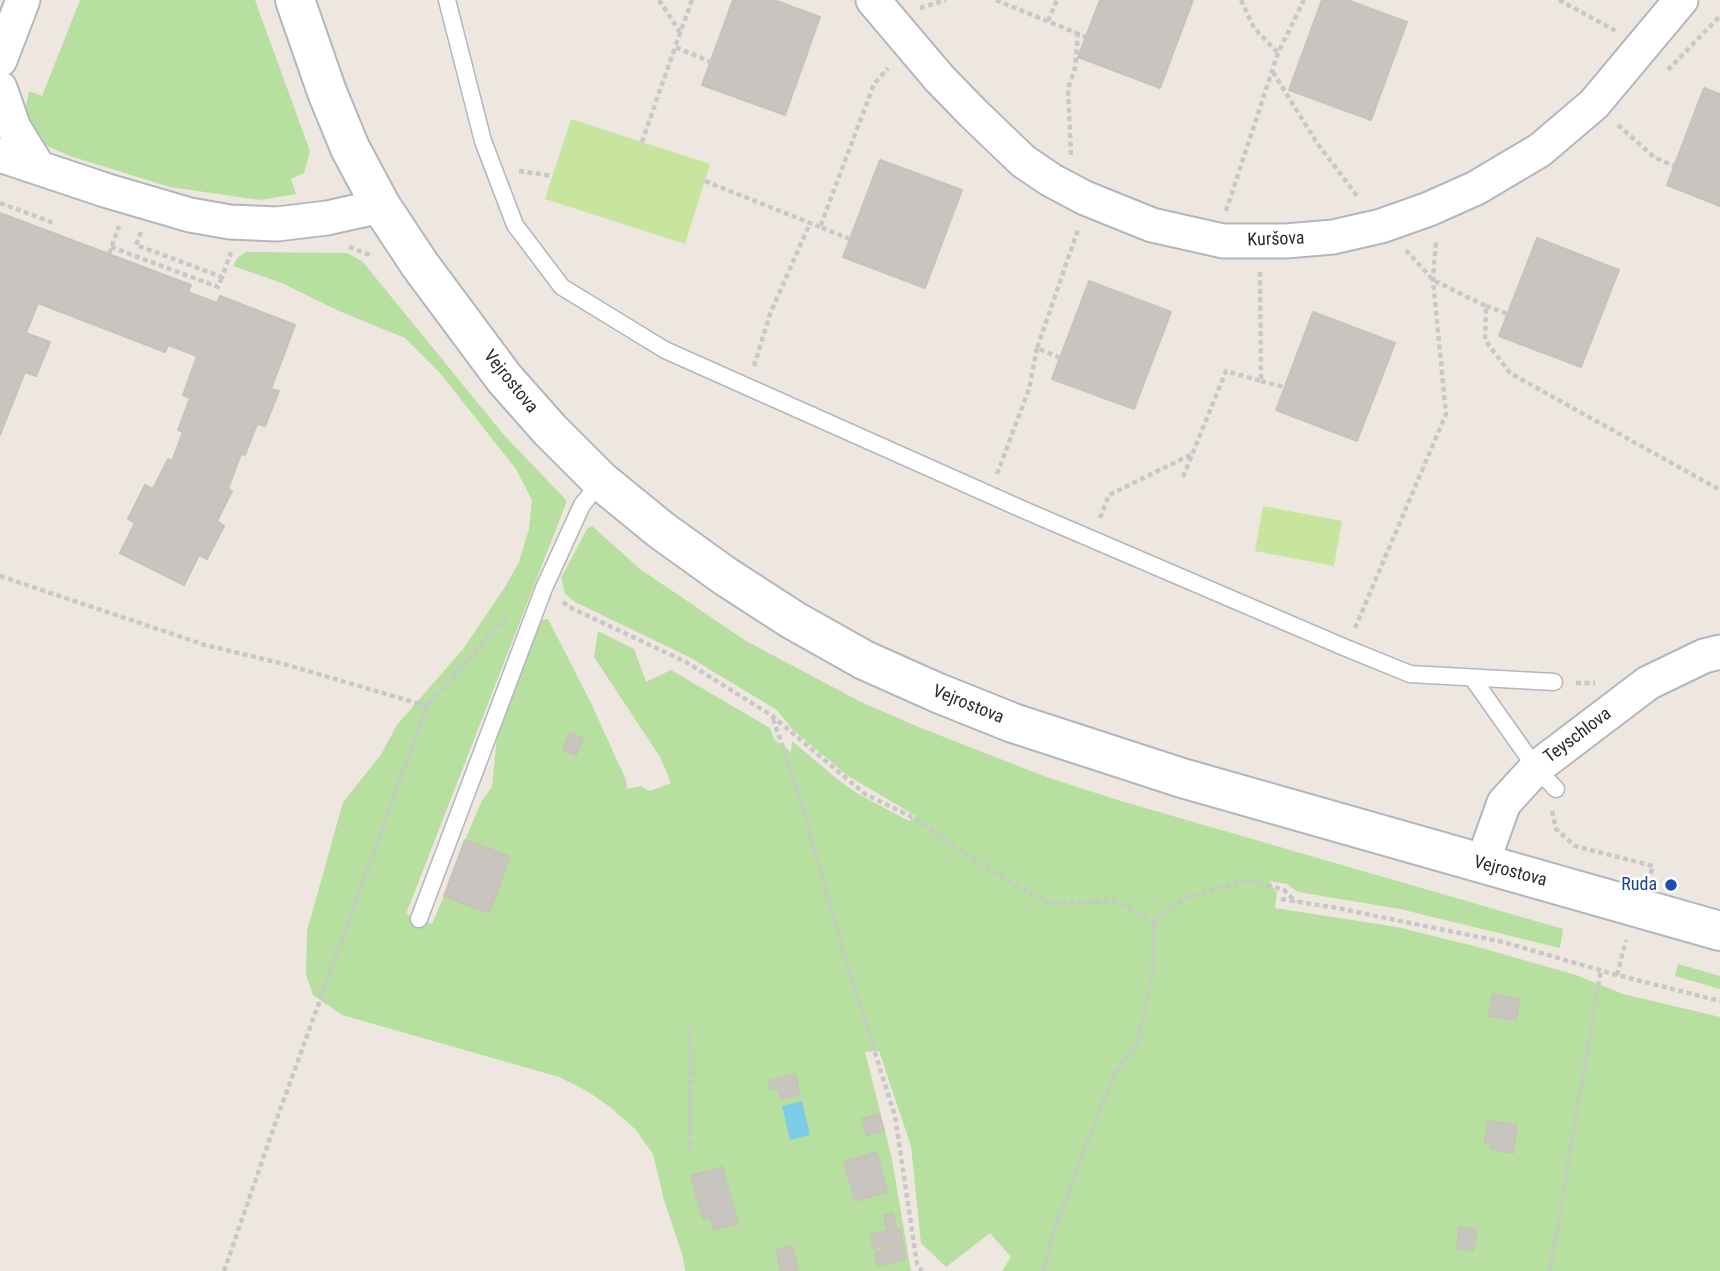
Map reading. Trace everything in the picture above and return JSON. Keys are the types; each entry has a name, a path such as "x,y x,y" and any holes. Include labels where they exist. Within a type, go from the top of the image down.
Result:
{"street":[{"path":"0,60 23,0"},
{"name":"Vejrostova","path":"295,0 349,148 381,206 420,265 504,378 550,430 601,481 661,530 725,576 793,620 864,660 1013,723 1098,752 1720,931"},
{"name":"Kuršova","path":"873,0 918,33 939,78 1023,160 1051,180 1085,198 1152,225 1223,241 1286,242 1333,237 1381,226 1429,209 1476,188 1540,150 1594,104 1681,0"},
{"path":"0,88 14,128 38,167"},
{"path":"0,155 107,191 190,215 230,222 277,224 327,218 381,206"},
{"name":"Teyschlova","path":"1482,864 1504,803 1546,778 1648,683 1704,656 1720,652"}],"lane":[{"path":"447,0 483,141 515,225 562,287 665,350 1346,649 1410,674 1554,682"},
{"path":"419,919 544,588 582,505 601,481"},
{"path":"1473,679 1546,778"}],"path":[{"path":"659,0 680,33"},
{"path":"642,142 692,0"},
{"path":"820,227 874,84 918,33 915,10 946,0"},
{"path":"996,0 1086,37"},
{"path":"1048,21 1057,0"},
{"path":"1241,0 1254,28 1278,53"},
{"path":"1225,215 1278,53 1304,0"},
{"path":"1559,0 1643,48"},
{"path":"1059,154 1071,160 1068,89 1075,68 1078,33"},
{"path":"675,47 711,62"},
{"path":"1272,71 1317,144 1363,202 1350,205"},
{"path":"1594,104 1654,157 1674,166"},
{"path":"705,181 850,239"},
{"path":"0,203 56,224"},
{"path":"1216,214 1238,215"},
{"path":"109,254 122,218"},
{"path":"747,387 770,314 810,223"},
{"path":"989,494 1029,389 1037,348 1080,223"},
{"path":"1346,649 1446,414 1433,280 1436,232"},
{"path":"1400,244 1433,280 1508,314"},
{"path":"111,247 218,288 222,277"},
{"path":"1260,270 1261,381"},
{"path":"1486,306 1485,340 1510,373 1720,490"},
{"path":"1037,348 1060,359"},
{"path":"1183,477 1226,371 1284,387"},
{"path":"1092,539 1109,495 1192,453"},
{"path":"0,576 205,645 284,664 427,706"},
{"path":"225,1271 275,1124 427,706 521,601 544,588 569,607 686,662 771,715 865,794 914,818 991,871 1050,903 1114,901 1154,921"},
{"path":"771,715 781,737 801,800 847,964 895,1116 917,1264 922,1271"},
{"path":"1546,778 1552,816 1556,829 1564,838 1575,846 1653,866"},
{"path":"1154,921 1187,897 1250,880 1284,890 1296,902"},
{"path":"1281,899 1503,942 1720,1001"},
{"path":"1043,1271 1055,1228 1084,1148 1114,1076 1137,1042 1153,973 1154,921"},
{"path":"1617,975 1627,939"},
{"path":"1550,1271 1601,969"},
{"path":"689,1029 690,1152"}],"green space":[{"path":"80,0 255,0 310,151 304,173 291,179 296,194 260,200 170,187 49,147 35,134 25,113 29,91 42,96"},
{"path":"571,119 710,164 685,244 545,199"},
{"path":"246,252 347,253 362,261 503,434 567,501 406,914 432,924 444,896 489,913 510,857 465,840 482,800 492,787 497,736 541,620 548,619 591,703 626,780 627,789 641,786 650,791 671,783 660,757 594,657 598,631 634,649 646,682 671,670 770,728 774,739 791,752 792,741 842,783 862,796 909,821 916,816 848,776 792,729 777,710 689,657 575,602 565,594 561,578 587,529 592,526 640,569 746,641 861,702 921,728 1049,778 1121,801 1563,929 1560,948 1400,909 1298,892 1287,884 1269,881 1277,893 1275,908 1397,927 1576,975 1623,994 1720,1017 1720,1271 1002,1271 1011,1257 990,1233 946,1267 921,1243 911,1146 879,1051 865,1052 892,1159 911,1271 685,1271 653,1154 635,1129 610,1107 587,1091 559,1077 342,1015 313,995 306,975 307,931 343,802 380,756 397,725 463,649 505,587 519,562 529,529 532,500 516,469 440,373 405,338 339,311 282,283 233,266 238,257"},
{"path":"1263,506 1342,521 1334,566 1255,551"},
{"path":"1678,964 1720,976 1720,989 1675,976"}],"water":[{"path":"802,1101 810,1135 790,1140 782,1106"}],"building":[{"path":"733,0 774,0 820,17 785,115 702,85"},
{"path":"1100,0 1193,0 1160,88 1078,57"},
{"path":"1322,0 1347,0 1407,22 1371,120 1289,90"},
{"path":"1704,88 1720,94 1720,206 1667,185"},
{"path":"880,160 962,190 925,288 843,257"},
{"path":"0,213 191,285 188,292 217,303 220,296 295,325 271,389 279,391 265,426 257,424 245,455 241,454 228,489 232,491 217,521 224,526 207,559 199,555 184,585 120,553 135,523 128,519 145,485 153,489 168,459 172,461 183,432 178,430 190,398 183,395 197,356 168,345 165,352 38,303 26,333 50,342 36,376 25,372 0,435"},
{"path":"1537,238 1619,270 1581,367 1499,336"},
{"path":"1089,281 1171,312 1134,409 1052,379"},
{"path":"1313,312 1395,343 1357,441 1276,410"},
{"path":"570,733 583,738 576,755 563,749"},
{"path":"465,840 510,857 489,913 444,896"},
{"path":"1493,994 1520,999 1516,1020 1489,1016"},
{"path":"795,1074 800,1094 781,1099 778,1088 771,1089 769,1081"},
{"path":"879,1114 884,1130 867,1135 862,1119"},
{"path":"1488,1121 1517,1125 1513,1153 1491,1149 1492,1143 1485,1143"},
{"path":"876,1152 883,1176 851,1185 844,1162"},
{"path":"722,1167 738,1223 714,1230 710,1216 703,1219 691,1176"},
{"path":"883,1176 887,1192 855,1201 851,1185"},
{"path":"893,1213 896,1230 887,1231 884,1215"},
{"path":"1460,1227 1477,1230 1473,1251 1457,1248"},
{"path":"900,1229 902,1243 873,1248 871,1234"},
{"path":"903,1245 906,1259 878,1266 875,1252"},
{"path":"792,1246 798,1271 781,1271 776,1250"}],"place":[{"name":"Ruda","path":"1671,885"}]}
